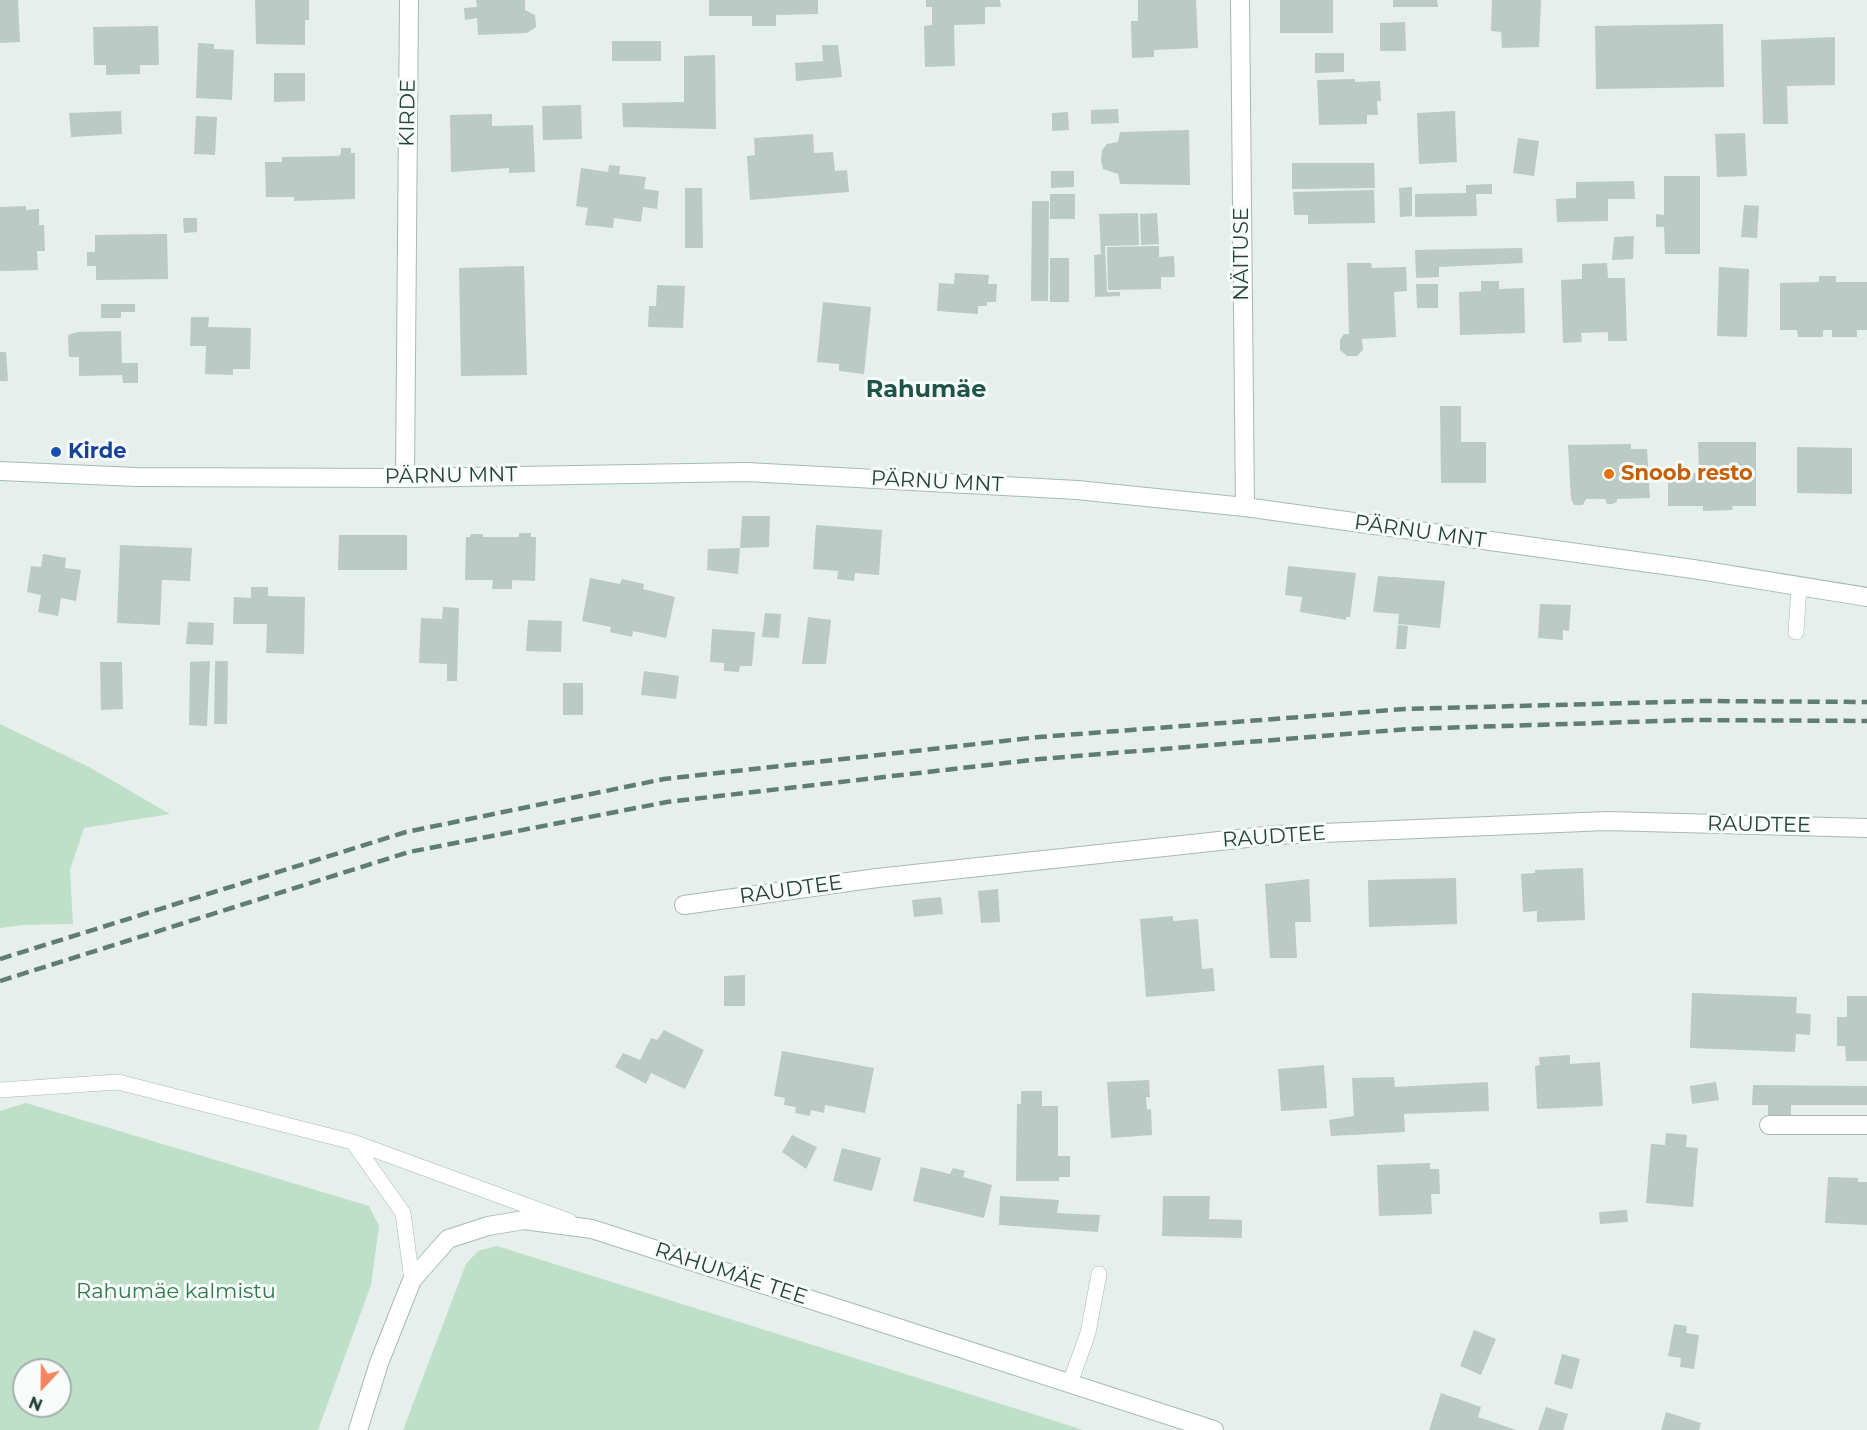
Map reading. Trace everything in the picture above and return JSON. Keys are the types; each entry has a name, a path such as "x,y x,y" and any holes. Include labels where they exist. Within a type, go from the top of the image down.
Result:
{"street":[{"name":"KIRDE","path":"405,478 409,0"},
{"name":"NÄITUSE","path":"1240,0 1245,507"},
{"name":"PÄRNU MNT","path":"0,471 125,476 405,478 747,472 1077,490 1245,507 1694,569 1867,597"},
{"name":"RAUDTEE","path":"684,905 877,878 1275,835 1607,821 1867,828"},
{"path":"1768,1125 1867,1125"},
{"name":"RAHUMÄE TEE","path":"358,1430 379,1363 412,1280 447,1239 488,1226 524,1220 592,1229 1214,1430"}],"lane":[{"path":"1796,632 1799,587"},
{"path":"0,1090 118,1082 353,1142 592,1229"},
{"path":"353,1142 403,1213 412,1280"},
{"path":"1070,1383 1088,1334 1099,1274"}],"green space":[{"path":"0,724 89,767 170,814 84,828 70,870 73,924 0,928"},
{"name":"Rahumäe kalmistu","path":"26,1103 369,1206 379,1226 371,1285 318,1430 0,1430 0,1111"},
{"path":"497,1246 1083,1430 403,1430 466,1264 478,1251"}],"building":[{"path":"0,0 18,0 20,42 0,43"},
{"path":"255,0 309,0 309,20 305,20 305,45 256,44"},
{"path":"476,0 525,0 525,10 535,15 536,27 527,33 478,35 477,18 465,20 464,8 477,7"},
{"path":"709,0 818,0 818,14 776,15 776,26 752,26 752,16 709,16"},
{"path":"926,0 1000,0 1001,7 985,7 985,24 954,25 955,66 925,67 924,26 932,25 932,7 926,7"},
{"path":"1138,0 1196,0 1198,48 1154,50 1154,57 1132,58 1131,21 1138,21"},
{"path":"1280,0 1333,0 1333,33 1280,33"},
{"path":"1393,0 1437,0 1438,7 1393,7"},
{"path":"1492,0 1541,0 1539,47 1502,48 1501,32 1491,31"},
{"path":"1405,22 1406,51 1380,51 1380,23"},
{"path":"1723,24 1724,87 1596,89 1595,26"},
{"path":"158,26 159,65 140,65 140,74 106,75 106,65 94,65 93,27"},
{"path":"1835,37 1835,85 1787,86 1788,124 1763,124 1761,40"},
{"path":"612,41 661,41 661,61 612,61"},
{"path":"198,43 214,44 214,49 234,50 232,100 196,98"},
{"path":"822,45 838,45 842,77 796,81 795,63 823,61"},
{"path":"1315,53 1344,53 1344,72 1315,73"},
{"path":"715,55 716,129 623,127 622,103 684,102 684,56"},
{"path":"274,73 305,73 305,101 274,102"},
{"path":"1355,79 1355,82 1380,81 1381,101 1377,101 1378,115 1367,115 1367,124 1319,125 1317,80"},
{"path":"581,105 582,139 543,140 542,106"},
{"path":"1118,109 1119,123 1091,124 1091,110"},
{"path":"121,111 122,134 71,137 69,113"},
{"path":"1455,111 1457,162 1419,164 1417,113"},
{"path":"1068,112 1069,130 1052,131 1052,113"},
{"path":"492,114 492,126 533,125 535,172 509,173 509,168 451,172 450,115"},
{"path":"196,116 217,117 215,155 194,154"},
{"path":"1189,130 1190,185 1120,184 1118,174 1103,169 1102,150 1107,144 1118,142 1120,132"},
{"path":"1745,133 1747,176 1717,177 1715,134"},
{"path":"813,134 814,153 833,152 835,171 847,170 849,192 750,200 747,156 755,155 754,138"},
{"path":"1518,138 1539,141 1534,176 1513,173"},
{"path":"341,148 351,148 351,153 355,153 355,199 294,201 294,197 266,197 265,162 282,162 282,157 338,156 341,154"},
{"path":"1292,163 1374,163 1375,188 1292,189"},
{"path":"609,165 620,166 619,174 646,177 644,189 659,191 657,209 643,207 641,222 614,218 613,228 585,225 588,208 576,206 581,168 608,172"},
{"path":"1051,171 1074,171 1074,187 1051,188"},
{"path":"1664,176 1700,176 1700,254 1665,254 1664,227 1656,227 1656,214 1664,215"},
{"path":"1634,181 1635,199 1608,199 1608,221 1557,222 1556,199 1576,198 1576,182"},
{"path":"1492,184 1492,194 1476,194 1477,216 1415,217 1415,194 1466,193 1466,185"},
{"path":"1412,187 1412,216 1400,217 1399,188"},
{"path":"685,188 702,188 703,248 685,248"},
{"path":"1374,190 1375,223 1308,224 1308,215 1294,215 1293,192"},
{"path":"1050,194 1075,194 1075,219 1050,219"},
{"path":"1032,201 1049,201 1048,301 1031,301"},
{"path":"1744,205 1759,206 1757,238 1741,237"},
{"path":"26,206 26,210 39,209 39,225 44,225 45,251 37,251 38,270 0,271 0,207"},
{"path":"1138,213 1139,245 1105,246 1107,292 1120,292 1120,296 1095,297 1094,255 1101,254 1099,214"},
{"path":"1157,213 1159,244 1141,245 1140,214"},
{"path":"183,218 197,218 197,232 184,233"},
{"path":"167,234 168,279 96,280 96,266 87,266 87,252 95,252 95,235"},
{"path":"1634,236 1633,259 1612,260 1614,237"},
{"path":"1159,246 1159,257 1174,256 1175,277 1161,277 1161,289 1108,290 1107,247"},
{"path":"1522,248 1523,263 1439,267 1439,277 1416,278 1415,250"},
{"path":"1050,258 1069,258 1069,302 1050,302"},
{"path":"1347,263 1371,263 1372,268 1406,267 1407,291 1394,292 1396,337 1362,339 1363,350 1357,356 1347,356 1340,350 1340,340 1344,334 1349,334"},
{"path":"1607,263 1608,278 1625,278 1627,341 1608,341 1608,332 1581,333 1582,342 1563,343 1561,280 1582,279 1582,264"},
{"path":"524,266 527,375 461,376 459,268"},
{"path":"1719,267 1749,269 1747,337 1717,336"},
{"path":"955,273 989,275 988,284 997,284 996,302 987,302 987,306 978,306 978,314 937,311 939,283 954,284"},
{"path":"1819,276 1836,276 1836,282 1867,282 1867,330 1857,330 1857,337 1832,337 1832,330 1823,330 1823,337 1798,337 1797,330 1780,330 1780,283 1819,282"},
{"path":"1481,281 1499,281 1499,289 1524,288 1525,333 1460,335 1459,292 1481,291"},
{"path":"1416,284 1438,284 1438,308 1417,308"},
{"path":"657,285 685,286 683,328 648,327 649,306 656,306"},
{"path":"823,302 871,307 864,374 839,371 839,364 817,362"},
{"path":"101,304 135,304 135,312 121,312 121,318 101,318"},
{"path":"191,317 209,317 208,327 251,328 250,369 233,369 233,375 205,374 206,346 190,346"},
{"path":"121,331 122,363 138,363 138,383 123,383 122,375 79,376 79,357 69,357 68,335 78,332"},
{"path":"0,352 6,352 8,381 0,381"},
{"path":"1440,406 1461,406 1461,442 1486,442 1486,483 1441,483"},
{"path":"1698,442 1756,442 1756,506 1732,506 1733,510 1703,511 1703,506 1668,506 1668,473 1699,473"},
{"name":"Snoob resto","path":"1631,444 1631,449 1647,449 1650,498 1617,499 1617,502 1612,504 1607,504 1605,499 1586,499 1583,505 1574,505 1571,499 1568,445"},
{"path":"1797,447 1852,448 1852,494 1797,493"},
{"path":"742,516 770,516 769,547 740,548"},
{"path":"816,525 882,530 879,575 855,573 854,581 837,579 838,571 813,569"},
{"path":"519,533 531,533 531,537 536,537 535,581 512,580 512,589 492,589 493,580 465,580 466,537 470,537 471,534 483,534 483,537 519,537"},
{"path":"339,535 407,535 407,570 338,570"},
{"path":"120,545 192,548 190,581 162,580 160,625 117,623"},
{"path":"740,548 738,574 707,570 708,549"},
{"path":"43,554 66,558 65,568 81,570 76,601 61,598 58,616 38,612 41,595 27,592 31,566 41,567"},
{"path":"1288,566 1356,573 1350,617 1346,617 1346,620 1300,612 1302,597 1285,595"},
{"path":"1378,576 1445,581 1440,628 1398,624 1399,614 1373,612"},
{"path":"590,578 620,584 622,579 644,584 643,589 675,597 666,638 633,631 632,637 610,632 611,627 582,621"},
{"path":"251,587 268,587 268,596 305,597 304,654 266,653 267,624 233,624 234,597 251,598"},
{"path":"1540,604 1571,605 1569,631 1563,630 1563,640 1538,638"},
{"path":"443,607 459,608 457,681 447,681 447,664 419,663 421,618 442,619"},
{"path":"765,613 781,614 779,638 762,637"},
{"path":"808,617 831,620 826,664 802,664"},
{"path":"528,620 562,621 561,652 526,651"},
{"path":"188,622 214,623 213,645 186,644"},
{"path":"1398,625 1408,626 1406,649 1396,649"},
{"path":"712,629 755,632 752,666 740,666 739,672 724,671 724,663 710,662"},
{"path":"210,661 207,726 189,725 190,662"},
{"path":"215,661 228,661 227,724 214,724"},
{"path":"100,662 122,662 123,709 101,710"},
{"path":"644,671 679,676 676,699 641,695"},
{"path":"563,683 583,683 583,715 563,715"},
{"path":"1583,868 1585,920 1537,922 1537,911 1523,912 1521,874 1535,873 1535,870"},
{"path":"1456,878 1457,924 1369,927 1368,880"},
{"path":"1309,879 1311,922 1295,922 1297,958 1270,958 1265,884"},
{"path":"998,889 1000,922 981,923 978,891"},
{"path":"941,897 943,914 914,917 912,900"},
{"path":"1173,916 1173,921 1198,919 1202,969 1213,968 1215,991 1146,997 1140,919"},
{"path":"745,975 745,1006 724,1006 724,976"},
{"path":"1692,993 1797,997 1796,1013 1811,1014 1810,1035 1796,1034 1795,1052 1690,1048"},
{"path":"1847,996 1867,996 1867,1061 1846,1061 1845,1046 1837,1046 1837,1017 1847,1017"},
{"path":"664,1030 704,1050 685,1089 651,1073 646,1084 615,1067 623,1053 640,1060 651,1038 657,1040"},
{"path":"782,1051 874,1068 865,1113 825,1105 824,1113 811,1110 810,1116 795,1113 796,1107 784,1105 785,1098 774,1096"},
{"path":"1570,1055 1570,1064 1600,1062 1603,1106 1537,1109 1535,1066 1540,1065 1539,1057"},
{"path":"1324,1065 1327,1108 1281,1111 1278,1069"},
{"path":"1394,1077 1395,1087 1488,1082 1489,1111 1404,1114 1405,1132 1331,1136 1329,1120 1354,1116 1352,1078"},
{"path":"1149,1080 1150,1097 1146,1097 1147,1110 1151,1109 1152,1135 1111,1138 1107,1082"},
{"path":"1716,1082 1719,1100 1692,1104 1690,1086"},
{"path":"1753,1085 1867,1086 1867,1105 1791,1105 1791,1116 1768,1118 1768,1105 1752,1105"},
{"path":"1021,1091 1042,1091 1042,1106 1058,1106 1058,1156 1070,1156 1070,1177 1059,1177 1059,1181 1016,1181 1017,1104 1021,1104"},
{"path":"1666,1133 1687,1135 1686,1147 1698,1148 1693,1207 1646,1203 1651,1144 1665,1145"},
{"path":"792,1135 817,1147 806,1169 782,1152"},
{"path":"842,1148 881,1158 872,1191 833,1181"},
{"path":"1430,1163 1430,1169 1439,1169 1440,1194 1431,1194 1432,1214 1379,1216 1377,1165"},
{"path":"921,1167 950,1174 953,1168 965,1171 963,1177 992,1185 984,1218 913,1201"},
{"path":"1828,1177 1858,1178 1858,1182 1867,1182 1867,1225 1825,1223"},
{"path":"1000,1196 1059,1200 1057,1213 1100,1215 1098,1232 999,1225"},
{"path":"1163,1196 1210,1196 1209,1219 1242,1220 1242,1238 1162,1236"},
{"path":"1627,1210 1628,1222 1600,1224 1599,1212"},
{"path":"1674,1324 1687,1326 1686,1333 1699,1335 1694,1369 1680,1367 1681,1358 1668,1356"},
{"path":"1474,1330 1496,1339 1481,1375 1460,1366"},
{"path":"1562,1354 1580,1359 1572,1389 1554,1384"},
{"path":"1441,1393 1481,1407 1478,1417 1516,1430 1429,1430"},
{"path":"1546,1407 1568,1414 1563,1430 1538,1430"},
{"path":"1666,1412 1701,1423 1699,1430 1661,1430"}],"railway":[{"path":"0,959 406,832 664,779 1039,737 1405,709 1703,701 1867,702"},
{"path":"0,981 409,852 667,802 1040,759 1408,729 1693,720 1867,721"}],"place":[{"name":"Kirde","path":"56,452"},
{"name":"Snoob resto","path":"1609,474"}],"district":[{"name":"Rahumäe","path":"926,390"}]}
